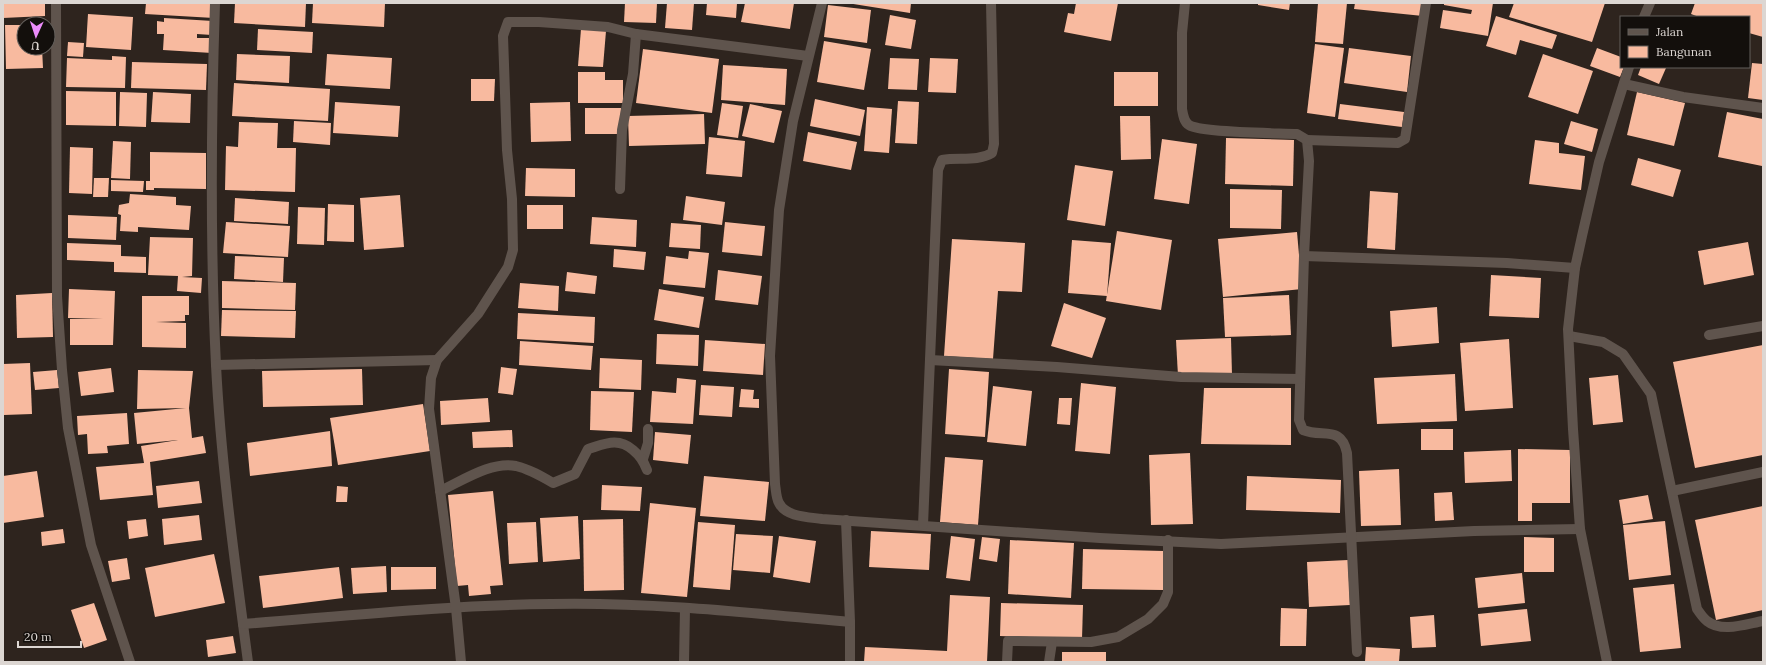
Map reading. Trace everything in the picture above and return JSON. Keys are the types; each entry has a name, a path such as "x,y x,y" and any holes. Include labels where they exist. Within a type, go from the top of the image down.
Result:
{"street":[{"path":"56,3 57,296 68,428 91,545 130,662"},
{"path":"215,3 212,180 216,365 228,501 248,662"},
{"path":"822,3 793,121 779,210 770,356 775,484 778,503 786,511 797,516 822,519 1100,538 1168,540 1221,544 1474,531 1580,529"},
{"path":"923,525 938,170 942,160 951,158 983,158 992,154 994,144 991,3"},
{"path":"1185,3 1182,33 1182,109 1184,120 1189,125 1206,130 1297,134 1306,140 1398,143 1405,139 1426,3"},
{"path":"1644,16 1650,3"},
{"path":"461,662 456,608 429,409 431,378 437,360 478,314 508,267 513,250 514,230 507,150 503,36 505,26 508,22 539,22 608,27 636,34 808,56"},
{"path":"620,189 622,130 633,74 636,34"},
{"path":"1607,662 1580,529 1573,429 1569,336 1575,268 1599,162 1629,68"},
{"path":"1624,84 1684,97 1763,108"},
{"path":"1306,140 1309,161 1304,256 1299,420 1303,430 1311,433 1335,435 1342,438 1347,452 1357,652"},
{"path":"1304,256 1575,268"},
{"path":"1709,335 1763,326"},
{"path":"1569,336 1603,342 1623,354 1651,394 1697,609 1706,621 1714,626 1728,628 1763,622"},
{"path":"216,365 437,360"},
{"path":"930,360 1058,367 1181,377 1300,379"},
{"path":"643,459 648,443 648,428"},
{"path":"440,491 489,467 515,466 537,474 553,483 575,474 588,449 610,442 626,444 643,459 647,470"},
{"path":"1672,491 1763,472"},
{"path":"846,520 850,662"},
{"path":"1007,662 1008,641 1091,642 1118,637 1148,619 1163,604 1168,592 1168,540"},
{"path":"243,624 456,608 551,604 685,609 850,622"},
{"path":"684,662 685,609"},
{"path":"1049,662 1052,642"}],"building":[{"path":"3,3 45,3 45,16 16,16 16,17 3,18"},
{"path":"146,3 215,4 214,18 145,14"},
{"path":"235,3 306,3 305,27 234,23"},
{"path":"313,3 385,3 384,27 312,23"},
{"path":"625,3 657,3 656,23 624,22"},
{"path":"667,3 694,3 692,30 665,28"},
{"path":"707,3 737,3 736,18 706,15"},
{"path":"745,3 794,3 790,29 741,22"},
{"path":"847,3 911,3 910,13"},
{"path":"1076,3 1118,3 1111,41 1064,32 1068,13 1074,14"},
{"path":"1258,3 1290,3 1289,10 1258,5"},
{"path":"1318,3 1347,3 1343,44 1315,42"},
{"path":"1355,3 1424,3 1423,16 1354,9"},
{"path":"1444,3 1493,3 1488,36 1440,28 1443,10 1471,14 1472,10 1444,5"},
{"path":"1514,3 1605,3 1592,42 1509,17"},
{"path":"1695,3 1763,3 1763,37 1750,33 1750,16 1696,16 1691,14"},
{"path":"828,5 871,10 867,43 824,37"},
{"path":"88,14 133,17 131,50 86,47"},
{"path":"890,15 916,20 911,49 885,45"},
{"path":"1496,16 1557,35 1552,49 1520,40 1516,55 1486,46"},
{"path":"164,18 213,21 212,35 197,34 197,38 213,38 212,53 163,50 164,34 157,34 157,21 164,22"},
{"path":"5,25 16,25 16,56 42,56 43,68 6,69"},
{"path":"258,29 313,32 312,53 257,50"},
{"path":"581,29 606,31 603,67 578,66"},
{"path":"824,41 871,49 864,90 817,82"},
{"path":"68,42 84,43 83,57 67,56"},
{"path":"1315,44 1344,48 1335,117 1307,113"},
{"path":"1349,48 1411,56 1407,92 1344,83"},
{"path":"1597,48 1620,57 1620,68 1624,68 1620,77 1590,66"},
{"path":"643,49 719,59 712,113 636,103"},
{"path":"237,54 290,56 289,83 236,80"},
{"path":"327,54 392,58 390,89 325,85"},
{"path":"1543,54 1593,71 1578,114 1528,97"},
{"path":"112,56 126,57 125,88 66,87 67,58 112,60"},
{"path":"890,58 919,59 917,90 888,89"},
{"path":"930,58 958,59 956,93 928,92"},
{"path":"132,62 207,64 206,90 131,88"},
{"path":"1752,63 1763,64 1763,100 1748,98"},
{"path":"723,65 787,69 785,105 721,100"},
{"path":"1641,68 1666,68 1659,84 1638,75"},
{"path":"578,72 605,72 605,80 623,80 623,103 578,103"},
{"path":"1114,72 1158,72 1158,106 1114,106"},
{"path":"471,79 495,79 494,101 471,101"},
{"path":"234,83 330,89 328,121 232,116"},
{"path":"66,91 116,92 116,126 66,125"},
{"path":"120,92 147,93 146,127 119,126"},
{"path":"153,92 191,94 190,123 151,122"},
{"path":"1637,92 1685,103 1674,146 1627,135"},
{"path":"815,99 865,110 860,136 810,126"},
{"path":"898,101 919,102 917,144 895,143"},
{"path":"335,102 400,106 398,137 333,133"},
{"path":"570,102 571,141 531,142 530,103"},
{"path":"722,103 743,106 738,138 717,135"},
{"path":"750,104 782,111 774,143 742,136"},
{"path":"1340,104 1404,112 1402,127 1338,119"},
{"path":"867,107 892,109 889,153 864,151"},
{"path":"585,108 621,108 620,134 585,134"},
{"path":"1727,112 1763,119 1762,166 1718,157"},
{"path":"704,114 705,144 629,146 628,116"},
{"path":"1120,116 1150,116 1151,159 1121,160"},
{"path":"294,121 331,123 330,145 293,142"},
{"path":"1571,121 1598,129 1592,152 1564,144"},
{"path":"239,122 278,123 277,148 296,148 295,192 225,190 226,146 238,147"},
{"path":"808,132 857,142 851,170 803,161"},
{"path":"709,137 745,141 742,177 706,174"},
{"path":"1226,138 1294,140 1293,186 1225,184"},
{"path":"1162,139 1197,144 1189,204 1154,199"},
{"path":"1535,140 1559,143 1559,153 1585,156 1581,190 1529,184"},
{"path":"113,141 131,142 130,179 111,178"},
{"path":"70,147 93,148 92,194 69,193"},
{"path":"150,152 206,153 206,189 154,188 154,190 146,190 146,181 150,181"},
{"path":"1638,158 1681,170 1673,197 1631,185"},
{"path":"1075,165 1113,171 1105,226 1067,220"},
{"path":"526,168 575,169 575,197 525,196"},
{"path":"94,178 109,178 108,197 93,197"},
{"path":"111,180 144,181 143,192 111,191"},
{"path":"1230,189 1282,190 1281,229 1230,228"},
{"path":"1370,191 1398,193 1395,250 1367,248"},
{"path":"130,194 176,197 176,205 191,206 189,230 138,227 138,232 120,231 121,215 118,214 119,205 129,203"},
{"path":"400,195 404,247 364,250 360,198"},
{"path":"686,196 725,202 722,225 683,220"},
{"path":"235,198 289,202 288,224 234,221"},
{"path":"328,204 354,205 354,242 327,241"},
{"path":"527,205 563,205 563,229 527,229"},
{"path":"298,207 325,208 324,245 297,244"},
{"path":"68,215 117,217 116,240 68,238"},
{"path":"592,217 637,220 636,247 590,244"},
{"path":"226,222 290,226 288,257 223,253"},
{"path":"725,222 765,226 762,256 722,252"},
{"path":"671,223 701,225 700,249 669,247"},
{"path":"1117,231 1172,240 1161,310 1106,301"},
{"path":"1297,232 1302,289 1223,297 1218,239"},
{"path":"150,237 193,238 192,276 182,277 202,278 201,293 177,291 178,276 148,275"},
{"path":"952,239 1025,243 1022,292 998,291 993,359 944,356"},
{"path":"1072,240 1111,243 1107,296 1068,293"},
{"path":"1748,242 1754,275 1704,285 1698,251"},
{"path":"67,243 121,245 121,256 146,257 146,273 114,272 114,262 67,260"},
{"path":"614,249 646,252 644,270 613,267"},
{"path":"689,251 709,253 705,288 663,284 666,256 688,259"},
{"path":"235,256 284,258 283,282 234,279"},
{"path":"718,270 762,276 758,305 715,300"},
{"path":"567,272 597,276 595,294 565,291"},
{"path":"1491,275 1541,278 1539,318 1489,316"},
{"path":"222,281 296,283 295,310 222,308"},
{"path":"520,283 559,286 558,311 518,308"},
{"path":"69,289 115,291 113,345 70,345 70,319 103,319 68,318"},
{"path":"659,289 704,297 699,328 654,320"},
{"path":"52,293 53,337 17,338 16,295"},
{"path":"1289,295 1291,335 1225,337 1223,298"},
{"path":"142,296 189,296 189,315 185,315 185,321 156,322 186,323 186,348 142,347"},
{"path":"1064,303 1106,318 1092,358 1051,346"},
{"path":"1437,307 1439,343 1392,347 1390,311"},
{"path":"222,310 296,311 295,338 221,336"},
{"path":"518,313 595,317 594,343 517,339"},
{"path":"657,334 699,335 698,366 656,364"},
{"path":"1231,338 1232,375 1178,376 1176,340"},
{"path":"1509,339 1513,408 1465,411 1460,343"},
{"path":"705,340 765,344 763,375 703,371"},
{"path":"520,341 593,346 591,370 519,365"},
{"path":"1763,345 1763,455 1695,468 1673,362"},
{"path":"600,358 642,360 641,390 599,388"},
{"path":"30,363 32,414 4,415 3,364"},
{"path":"501,367 517,369 513,395 498,393"},
{"path":"111,368 114,392 81,396 78,372"},
{"path":"362,369 363,405 263,407 262,371"},
{"path":"949,369 989,372 985,437 945,434"},
{"path":"57,370 59,388 35,390 33,372"},
{"path":"138,370 193,371 189,408 192,438 203,436 206,453 150,462 153,495 100,500 96,467 144,463 141,446 178,440 137,444 134,413 186,408 137,409"},
{"path":"1455,374 1457,421 1377,424 1374,378"},
{"path":"1618,375 1623,422 1593,425 1589,378"},
{"path":"677,378 696,380 693,424 650,422 652,391 676,393"},
{"path":"1081,383 1116,387 1110,454 1075,451"},
{"path":"701,385 734,387 732,417 699,415"},
{"path":"993,386 1032,391 1026,446 987,442"},
{"path":"1204,388 1291,388 1291,445 1201,444"},
{"path":"741,389 754,390 753,399 759,399 759,408 739,407"},
{"path":"591,391 634,392 632,432 590,430"},
{"path":"488,398 490,422 441,425 440,401"},
{"path":"1059,398 1072,398 1070,425 1057,424"},
{"path":"423,404 430,451 338,465 330,418"},
{"path":"127,413 129,444 107,446 108,453 88,454 87,434 78,435 77,416"},
{"path":"1421,429 1453,429 1453,450 1421,450"},
{"path":"512,430 513,447 473,448 472,432"},
{"path":"330,431 332,466 250,476 247,443"},
{"path":"655,432 691,435 688,464 653,460"},
{"path":"1518,449 1570,450 1570,503 1532,503 1532,521 1518,521"},
{"path":"1511,450 1512,481 1465,483 1464,452"},
{"path":"1190,453 1193,524 1151,525 1149,455"},
{"path":"945,457 983,460 978,525 940,522"},
{"path":"1399,469 1401,525 1361,526 1359,471"},
{"path":"37,471 44,517 3,523 3,476"},
{"path":"704,476 769,482 765,521 700,516"},
{"path":"1247,476 1341,480 1340,513 1246,510"},
{"path":"199,481 202,503 158,508 156,486"},
{"path":"602,485 642,487 640,511 601,510"},
{"path":"337,486 348,487 347,502 336,502"},
{"path":"493,491 503,585 490,586 491,594 469,596 468,585 457,586 448,495"},
{"path":"1452,492 1454,520 1435,521 1434,493"},
{"path":"1648,495 1653,519 1623,524 1619,500"},
{"path":"650,503 696,508 687,597 641,593"},
{"path":"1763,506 1763,610 1716,620 1695,520"},
{"path":"199,515 202,540 164,545 162,519"},
{"path":"578,516 580,559 543,562 540,518"},
{"path":"146,519 148,536 129,539 127,521"},
{"path":"623,519 624,590 584,591 583,520"},
{"path":"1665,521 1671,575 1629,580 1623,525"},
{"path":"536,522 538,562 509,564 507,523"},
{"path":"698,522 735,525 730,590 693,587"},
{"path":"63,529 65,543 42,546 41,532"},
{"path":"871,531 931,534 929,570 869,567"},
{"path":"736,534 773,536 770,573 733,570"},
{"path":"779,536 816,541 810,583 773,577"},
{"path":"951,536 975,539 970,581 946,578"},
{"path":"982,537 1000,539 997,562 979,559"},
{"path":"1524,537 1554,538 1554,572 1524,572"},
{"path":"1010,540 1074,543 1071,598 1008,594"},
{"path":"1083,549 1164,551 1163,590 1082,589"},
{"path":"214,554 225,603 155,617 145,568"},
{"path":"127,558 130,579 112,582 108,561"},
{"path":"1348,560 1350,605 1309,607 1307,562"},
{"path":"386,566 387,592 353,594 351,568"},
{"path":"339,567 343,598 263,608 259,576"},
{"path":"391,567 436,567 436,589 391,590"},
{"path":"1522,573 1525,603 1478,608 1475,578"},
{"path":"1674,584 1681,648 1640,652 1633,588"},
{"path":"950,595 990,597 987,662 864,662 865,647 947,651"},
{"path":"94,603 107,640 84,648 71,610"},
{"path":"1001,603 1083,605 1082,639 1000,636"},
{"path":"1281,608 1307,609 1306,646 1280,646"},
{"path":"1527,609 1531,641 1481,646 1478,614"},
{"path":"1434,615 1436,647 1412,648 1410,617"},
{"path":"233,636 236,653 208,657 206,640"},
{"path":"1366,647 1400,649 1399,662 1365,662"},
{"path":"1062,652 1106,652 1106,662 1062,662"}]}
